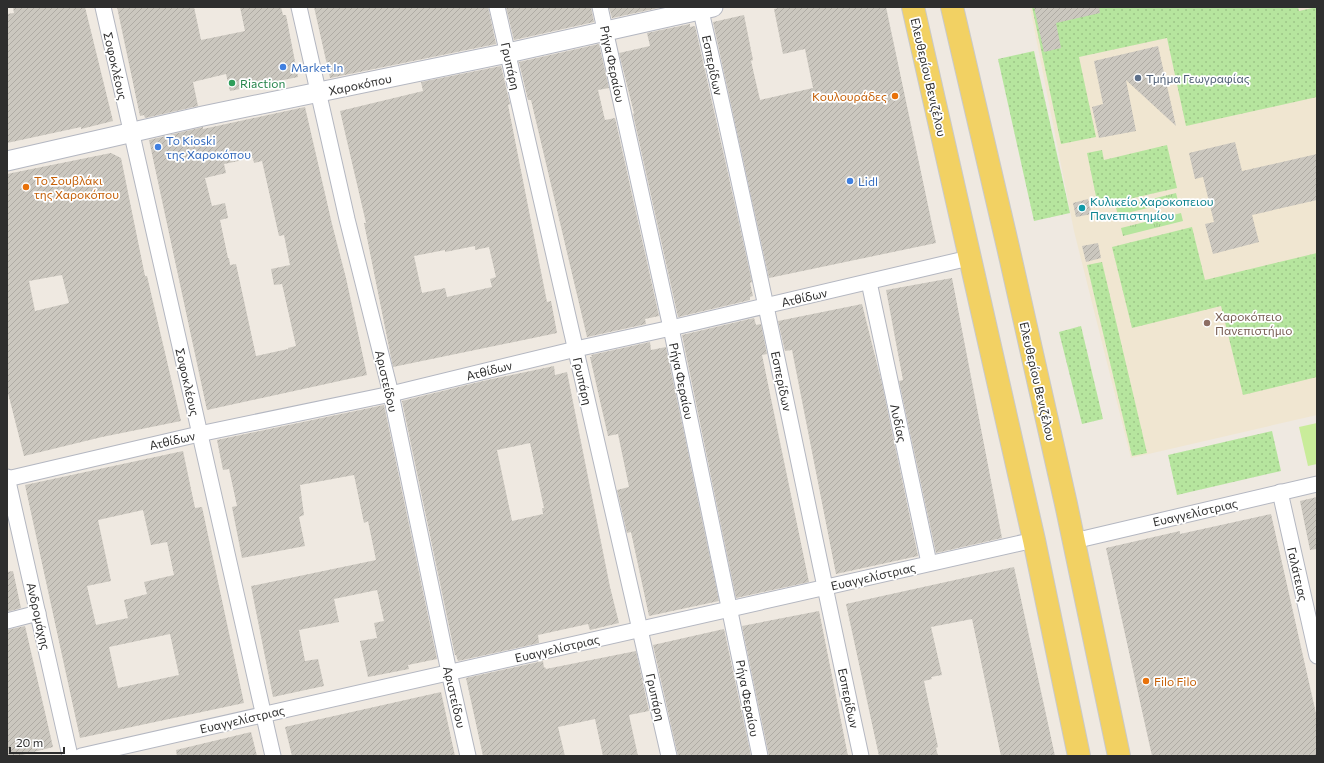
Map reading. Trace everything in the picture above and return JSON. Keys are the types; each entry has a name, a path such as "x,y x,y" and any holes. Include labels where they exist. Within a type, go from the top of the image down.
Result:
{"main road":[{"name":"Ελευθερίου Βενιζέλου","path":"913,7 1034,540 1079,756"},
{"name":"Ελευθερίου Βενιζέλου","path":"952,7 1074,541 1119,756"}],"street":[{"name":"Σοφοκλέους","path":"103,7 273,756"},
{"name":"Αριστείδου","path":"299,7 318,93 391,394 468,756"},
{"name":"Γρυπάρη","path":"497,7 669,756"},
{"name":"Ρήγα Φεραίου","path":"600,7 671,328 760,756"},
{"name":"Χαροκόπου","path":"7,161 202,116 508,53 705,8"},
{"name":"Εσπερίδων","path":"705,8 824,587 861,756"},
{"name":"Ατθίδων","path":"7,478 200,434 391,394 576,349 969,258"},
{"name":"Λυδίας","path":"870,282 929,563"},
{"name":"Ανδρομάχης","path":"7,478 70,756"},
{"name":"Ευαγγελίστριας","path":"1074,541 1317,484"},
{"name":"Γαλάτειας","path":"1280,492 1317,656"},
{"name":"Ευαγγελίστριας","path":"82,756 1034,540"},
{"path":"7,621 38,613"}],"shaded area":[{"name":"Χαροκόπειο Πανεπιστήμιο","path":"1030,7 1317,7 1317,415 1131,458 1074,231"}],"green space":[{"path":"1032,7 1298,7 1299,11 1317,7 1317,97 1186,126 1167,38 1079,57 1096,137 1061,144"},
{"path":"1034,51 1070,213 1034,221 998,59"},
{"path":"1167,145 1177,188 1098,206 1087,153 1102,150 1104,160"},
{"path":"1176,193 1178,201 1118,215 1116,208"},
{"path":"1181,213 1183,221 1123,236 1121,228"},
{"path":"1192,227 1205,280 1317,253 1317,377 1243,395 1221,306 1132,328 1112,247"},
{"path":"1102,262 1147,453 1132,456 1087,265"},
{"path":"1081,326 1103,419 1082,424 1059,332"},
{"path":"1317,423 1317,464 1308,466 1299,427"},
{"path":"1272,431 1281,471 1177,495 1168,455"}],"building":[{"path":"13,7 85,7 113,121 81,129 81,127 7,143 7,14 14,13"},
{"path":"117,7 194,7 201,40 245,31 240,7 281,7 283,15 286,15 298,77 230,91 226,74 193,82 198,106 145,118 144,115 140,116"},
{"path":"314,7 488,7 496,44 330,78"},
{"path":"506,7 591,7 594,22 514,40"},
{"path":"609,7 663,7 612,18"},
{"path":"782,7 886,7 936,243 769,278 713,22 744,15 753,60 751,61 760,100 813,88 805,49 783,54 774,9"},
{"path":"1034,7 1099,7 1100,13 1056,23 1061,48 1044,52"},
{"path":"690,24 690,27 695,26 752,282 750,283 753,296 750,297 750,300 678,317 634,113 619,53 650,46 647,33"},
{"path":"599,44 609,88 598,90 605,120 615,118 659,316 645,319 646,324 587,337 531,100 528,100 519,62"},
{"path":"1158,46 1176,126 1126,80 1136,131 1099,138 1092,107 1103,104 1094,61"},
{"path":"501,66 510,104 508,105 547,302 551,301 557,333 393,367 364,223 366,223 340,111 423,91 421,82","holes":["475,246 475,250 489,247 496,277 490,279 492,287 447,297 445,288 422,293 414,256"]},
{"path":"305,107 346,278 367,375 207,410 149,140 203,127 203,129","holes":["253,158 254,163 262,161 279,236 284,235 290,265 271,269 274,285 282,284 296,346 256,356 236,264 230,265 220,220 228,218 225,203 212,206 205,178 226,173 224,164"]},
{"path":"1235,142 1242,171 1317,154 1317,200 1252,215 1259,242 1213,254 1205,224 1214,222 1203,177 1195,179 1189,153"},
{"path":"111,153 121,158 145,276 147,276 181,421 102,437 24,456 7,389 7,174","holes":["62,275 69,303 35,311 29,281"]},
{"name":"Κυλικείο Χαροκοπειου Πανεπιστημίου","path":"1088,199 1092,214 1076,217 1073,203"},
{"path":"1098,243 1101,258 1086,262 1082,246"},
{"path":"952,278 1002,538 936,553 899,381 903,380 886,290"},
{"path":"862,304 882,384 918,556 836,574 792,350 785,351 778,321"},
{"path":"754,318 756,325 761,324 767,354 762,355 809,582 736,598 682,335"},
{"path":"650,342 651,350 666,347 719,601 649,616 631,532 627,533 617,490 629,487 618,434 608,436 590,357 592,357 591,355"},
{"path":"554,366 555,375 567,372 610,587 619,623 590,630 588,624 538,635 539,643 458,661 455,655 402,401 483,381","holes":["530,443 544,508 542,508 543,514 512,521 497,450"]},
{"path":"384,405 437,659 408,665 409,669 368,677 360,641 377,638 374,623 384,621 377,590 334,599 339,622 299,630 305,661 318,659 324,686 273,697 251,586 376,560 368,521 364,523 354,475 300,485 304,515 299,517 305,546 242,558 232,507 237,506 229,469 223,470 217,440"},
{"path":"183,451 195,508 202,507 244,703 80,738 25,485","holes":["143,510 151,545 167,542 174,575 144,582 147,594 124,600 128,618 96,625 87,586 111,581 98,520","170,634 179,675 118,688 109,647"]},
{"path":"1317,497 1317,549 1310,550 1300,501"},
{"path":"1271,514 1317,718 1317,756 1152,756 1106,548 1180,531 1180,534"},
{"path":"1014,567 1055,756 1001,756 972,619 931,627 942,675 931,677 932,679 924,681 938,747 936,748 938,756 879,756 846,604"},
{"path":"13,571 21,608 7,612 7,572"},
{"path":"819,611 848,756 769,756 742,626"},
{"path":"25,626 53,747 18,756 7,756 7,630"},
{"path":"724,629 751,756 678,756 653,645"},
{"path":"636,651 649,711 629,715 638,756 603,756 595,719 558,727 565,756 483,756 466,678 543,661 544,668 545,667 546,669"},
{"path":"441,692 455,756 292,756 285,727"},
{"path":"251,732 257,756 177,756 176,750"}],"place":[{"name":"Market In","path":"283,67"},
{"name":"Τμήμα Γεωγραφίας","path":"1138,78"},
{"name":"Riaction","path":"232,83"},
{"name":"Κουλουράδες","path":"895,96"},
{"name":"Το Kioski της Χαροκόπου","path":"158,147"},
{"name":"Lidl","path":"850,181"},
{"name":"Το Σουβλάκι της Χαροκόπου","path":"26,187"},
{"name":"Κυλικείο Χαροκοπειου Πανεπιστημίου","path":"1082,208"},
{"name":"Χαροκόπειο Πανεπιστήμιο","path":"1207,323"},
{"name":"Filo Filo","path":"1146,681"}]}
